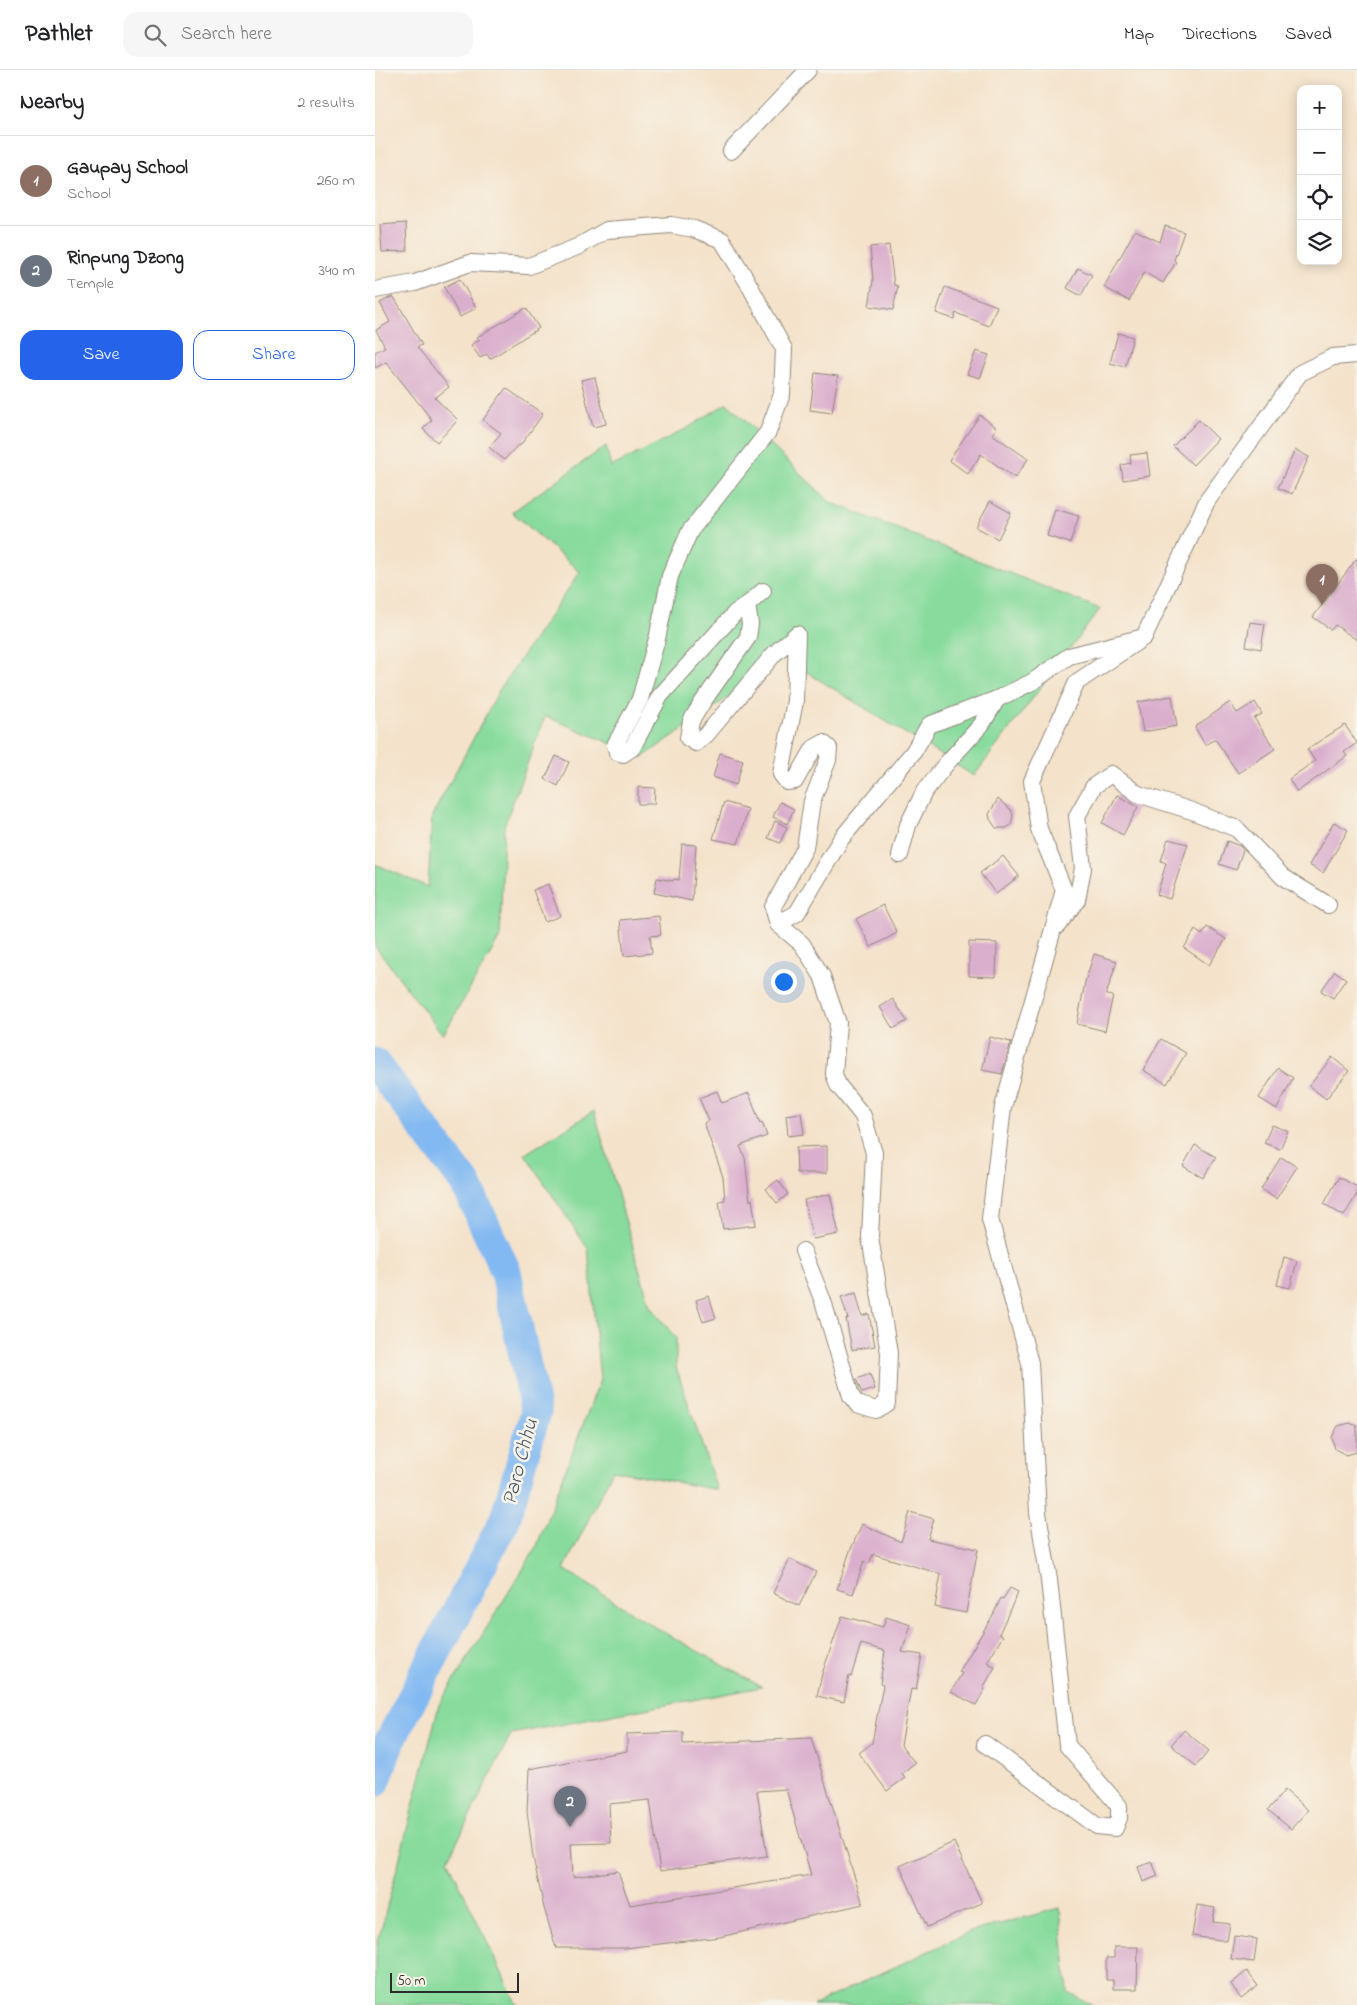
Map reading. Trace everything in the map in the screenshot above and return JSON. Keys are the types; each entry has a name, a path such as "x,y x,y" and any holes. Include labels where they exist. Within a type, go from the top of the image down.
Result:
{"street":[{"path":"731,151 808,70"},
{"path":"375,290 415,283 470,263 529,266 577,247 607,230 671,225 694,229 722,240 784,349 782,394 768,432 690,531 670,576 657,638 640,699 615,745 617,752 623,754 632,748 660,696 735,613 763,591"},
{"path":"985,1744 1097,1826 1115,1828 1119,1818 1119,1806 1067,1745 1049,1580 1038,1513 1030,1363 990,1219 1003,1107 1064,890 1039,829 1032,781 1077,682 1144,637 1207,501 1300,373 1333,357 1357,355"},
{"path":"747,605 750,624 748,637 701,703 691,721 688,738 696,743 706,735 774,654 801,631 795,701 781,774 787,782 795,781 814,748 823,743 829,748 828,760 812,801 805,848 773,907 777,924 802,944 822,976 837,1023 834,1074 838,1085 863,1116 874,1153 870,1237 889,1353 887,1403 876,1410 857,1404 851,1396 823,1301 803,1251"},
{"path":"777,924 797,913 841,839 915,751 929,725 1032,682 1069,656 1144,637"},
{"path":"900,855 908,825 924,792 982,724 997,698"},
{"path":"1049,941 1061,918 1077,900 1083,868 1077,816 1094,786 1111,774 1138,794 1192,811 1237,829 1283,877 1329,905"}],"green space":[{"path":"727,403 830,502 1100,609 974,776 784,658 643,757 545,716 504,826 500,937 443,1035 375,946 375,864 428,887 432,816 501,687 580,572 512,512 606,446 611,467 686,429"},
{"path":"594,1111 650,1306 676,1338 676,1367 717,1490 613,1470 564,1569 656,1628 762,1687 511,1734 448,1860 517,2005 375,2005 375,1954 439,1705 536,1548 600,1380 588,1249 525,1154"},
{"path":"1060,1908 1068,1992 1092,2005 813,2005 970,1932"}],"building":[{"path":"406,223 407,251 382,252 380,225"},
{"path":"1165,226 1184,232 1174,260 1176,262 1163,283 1144,272 1129,301 1104,287 1135,230 1160,242"},
{"path":"889,245 894,285 898,286 893,310 869,306 873,281 870,247"},
{"path":"1078,268 1092,275 1081,296 1067,288"},
{"path":"460,279 476,308 460,317 444,287"},
{"path":"945,287 997,306 989,326 956,313 954,319 936,313"},
{"path":"394,297 422,345 417,347 449,387 435,398 458,420 437,442 423,429 432,420 386,362 375,368 375,352 385,347 376,330 390,322 380,303"},
{"path":"526,308 539,328 490,359 487,354 480,358 471,345 479,340 477,337"},
{"path":"1118,333 1133,337 1125,367 1110,363"},
{"path":"976,351 989,355 980,378 967,374"},
{"path":"815,373 838,376 832,413 810,410"},
{"path":"595,377 606,424 593,427 581,380"},
{"path":"506,388 543,414 520,446 518,445 504,460 489,447 501,433 483,420"},
{"path":"980,415 997,428 992,434 1028,459 1015,478 981,454 968,474 949,460"},
{"path":"1199,420 1218,439 1193,465 1173,446"},
{"path":"1295,450 1309,457 1292,494 1278,488"},
{"path":"1147,453 1150,476 1123,480 1121,465 1131,463 1130,455"},
{"path":"990,501 1011,513 998,539 976,527"},
{"path":"1055,509 1079,516 1070,543 1047,536"},
{"path":"1357,558 1357,640 1335,625 1331,630 1313,617"},
{"path":"1250,622 1265,624 1261,649 1246,646"},
{"path":"1172,696 1177,726 1143,732 1138,702"},
{"path":"1230,702 1237,713 1255,702 1262,714 1254,718 1275,749 1238,773 1215,739 1205,745 1195,727"},
{"path":"1345,725 1357,743 1344,752 1347,756 1297,792 1289,779 1315,761 1307,749"},
{"path":"720,753 743,760 736,785 713,777"},
{"path":"556,756 569,762 558,786 545,779"},
{"path":"638,787 655,788 654,804 638,804"},
{"path":"1117,795 1138,807 1123,835 1102,823"},
{"path":"998,799 1011,810 1013,815 1011,825 1006,828 996,828 990,819 989,814"},
{"path":"724,802 748,809 738,844 713,839"},
{"path":"780,802 794,809 787,824 773,817"},
{"path":"775,821 787,827 780,843 768,838"},
{"path":"1334,822 1348,830 1323,873 1309,865"},
{"path":"1168,839 1188,844 1170,899 1157,895 1166,863 1161,861"},
{"path":"1227,841 1240,846 1243,850 1236,870 1219,864"},
{"path":"682,844 696,845 692,901 654,893 657,878 673,881 674,879 679,880"},
{"path":"1003,856 1019,876 996,894 980,873"},
{"path":"548,884 560,916 545,922 533,890"},
{"path":"883,905 897,933 871,947 856,919"},
{"path":"659,916 661,935 650,936 652,953 624,956 620,920"},
{"path":"1207,927 1226,939 1209,965 1184,948 1195,930 1202,935"},
{"path":"969,942 997,943 996,977 969,976"},
{"path":"1094,954 1117,961 1106,995 1113,996 1105,1031 1077,1024 1085,982"},
{"path":"1335,971 1346,979 1333,998 1321,991"},
{"path":"893,999 907,1021 893,1029 880,1007"},
{"path":"990,1037 1011,1042 1002,1074 982,1070"},
{"path":"1161,1039 1186,1053 1167,1084 1143,1070"},
{"path":"1332,1057 1349,1071 1326,1099 1309,1086"},
{"path":"1278,1068 1293,1078 1277,1109 1259,1098"},
{"path":"717,1091 722,1103 749,1093 767,1136 740,1146 745,1158 750,1201 752,1199 756,1225 723,1229 719,1201 725,1200 723,1177 704,1123 709,1121 699,1098"},
{"path":"801,1113 804,1134 788,1136 786,1115"},
{"path":"1272,1125 1288,1131 1280,1149 1264,1143"},
{"path":"1195,1145 1216,1157 1203,1178 1183,1166"},
{"path":"827,1146 827,1173 797,1173 796,1147"},
{"path":"1281,1157 1297,1167 1276,1199 1261,1189"},
{"path":"1339,1177 1357,1187 1357,1194 1344,1216 1324,1204"},
{"path":"778,1180 788,1194 777,1203 766,1189"},
{"path":"830,1194 839,1234 813,1239 804,1200"},
{"path":"1284,1257 1297,1261 1290,1288 1277,1285"},
{"path":"856,1293 862,1316 869,1314 875,1346 852,1350 846,1319 848,1319 841,1297"},
{"path":"709,1296 716,1318 703,1322 696,1300"},
{"path":"870,1374 875,1389 862,1393 856,1379"},
{"path":"1350,1423 1357,1426 1357,1452 1346,1455 1335,1449 1332,1437 1338,1426"},
{"path":"910,1512 934,1519 928,1539 978,1549 966,1613 935,1607 941,1574 873,1554 869,1564 864,1561 853,1594 837,1589 850,1551 862,1524 901,1542"},
{"path":"790,1559 816,1572 799,1606 773,1593"},
{"path":"1010,1588 1018,1592 999,1634 1003,1636 987,1662 995,1667 976,1705 951,1692 962,1673 959,1672 1001,1598 1003,1599"},
{"path":"842,1616 883,1627 886,1617 911,1625 902,1652 922,1655 916,1690 911,1689 901,1745 915,1763 902,1773 905,1778 887,1791 859,1753 872,1743 883,1685 880,1684 885,1651 861,1644 851,1677 849,1676 844,1702 817,1696 822,1674"},
{"path":"1184,1730 1209,1751 1196,1766 1171,1745"},
{"path":"683,1732 683,1744 811,1738 863,1904 720,1937 625,1948 556,1948 544,1908 533,1857 527,1811 529,1769 627,1751 627,1734","holes":["786,1789 811,1875 630,1905 618,1871 573,1877 571,1844 611,1843 609,1804 650,1800 660,1871 767,1856 757,1791"]},
{"path":"1285,1790 1308,1810 1291,1829 1268,1810"},
{"path":"954,1842 982,1903 927,1927 900,1866"},
{"path":"1152,1862 1158,1876 1143,1882 1138,1867"},
{"path":"1197,1905 1215,1908 1213,1922 1230,1924 1227,1941 1192,1936"},
{"path":"1234,1936 1257,1939 1254,1962 1231,1959"},
{"path":"1114,1947 1138,1947 1137,1989 1113,1989 1113,1980 1106,1980 1106,1958 1114,1958"},
{"path":"1247,1971 1258,1986 1241,1999 1231,1984"}],"waterway":[{"name":"Paro Chhu","path":"375,1063 466,1184 506,1272 536,1412 505,1519 389,1743 375,1782"}],"place":[{"name":"Gaupay School","path":"1322,605"},
{"name":"Rinpung Dzong","path":"570,1827"}]}
